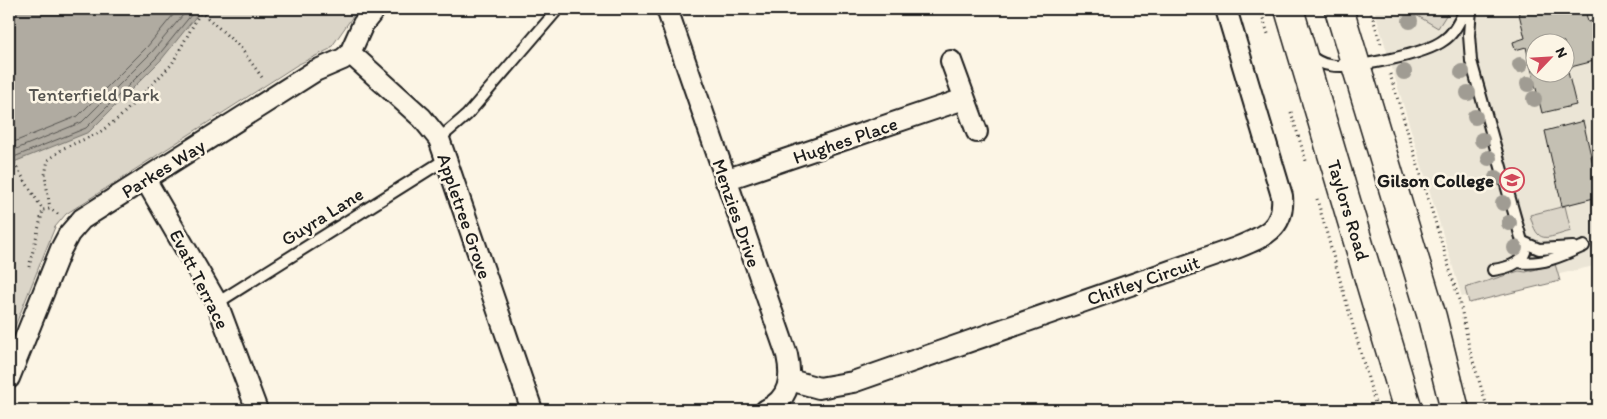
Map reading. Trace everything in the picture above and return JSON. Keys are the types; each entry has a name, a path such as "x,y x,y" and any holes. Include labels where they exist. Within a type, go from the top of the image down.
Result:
{"main road":[{"name":"Taylors Road","path":"1289,9 1408,410"},
{"path":"1339,9 1432,317 1455,410"}],"street":[{"path":"350,54 363,24 375,9"},
{"name":"Menzies Drive","path":"667,9 787,355 790,380"},
{"name":"Chifley Circuit","path":"790,380 819,388 853,382 1236,248 1271,231 1281,216 1282,196 1226,9"},
{"name":"Parkes Way","path":"9,378 61,249 75,226 145,179 276,98 315,71 350,54"},
{"name":"Appletree Grove","path":"350,54 422,118 438,139 532,410"},
{"path":"951,60 977,132"},
{"name":"Hughes Place","path":"725,180 964,99"},
{"name":"Evatt Terrace","path":"145,179 217,303 257,410"},
{"path":"766,410 781,400 790,380"}],"lane":[{"path":"438,139 467,115 558,9"},
{"path":"1299,45 1318,62 1330,66 1356,65 1386,60 1416,53 1443,41 1451,35 1466,9"},
{"path":"1470,9 1471,61 1523,242 1525,252 1519,262"},
{"name":"Guyra Lane","path":"217,303 446,159"},
{"path":"1494,270 1519,262 1534,263 1557,258 1584,246 1539,249 1523,242"}],"path":[{"path":"1260,9 1271,45"},
{"path":"1370,9 1460,303 1470,351 1488,410"},
{"path":"50,209 45,175 48,160 64,148 99,133 120,117 172,64 201,10 240,46 276,98"},
{"path":"1290,108 1308,168"},
{"path":"9,155 44,210 28,270"},
{"path":"1316,194 1377,410"},
{"path":"44,210 50,209 75,226"}],"shaded area":[{"name":"Gilson College","path":"1374,9 1598,9 1598,265 1462,297"}],"green space":[{"name":"Tenterfield Park","path":"9,9 358,9 330,49 297,65 66,214 55,227 9,341"},
{"path":"1406,9 1450,9 1438,28"},
{"path":"1565,206 1571,231 1549,237 1540,236 1536,232 1530,215"},
{"path":"1555,264 1560,281 1469,303 1465,288 1519,271 1526,272"}],"water":[{"path":"19,9 202,9 161,60 89,132 9,164 9,29"}],"building":[{"path":"1585,9 1588,22 1596,20 1598,60 1574,66 1574,32 1524,32 1524,34 1518,10"},
{"path":"1524,38 1524,48 1515,50 1513,42"},
{"path":"1534,82 1570,82 1576,105 1542,113"},
{"path":"1583,121 1598,186 1598,197 1562,206 1545,131"}],"place":[{"name":"Gilson College","path":"1512,180"}]}
